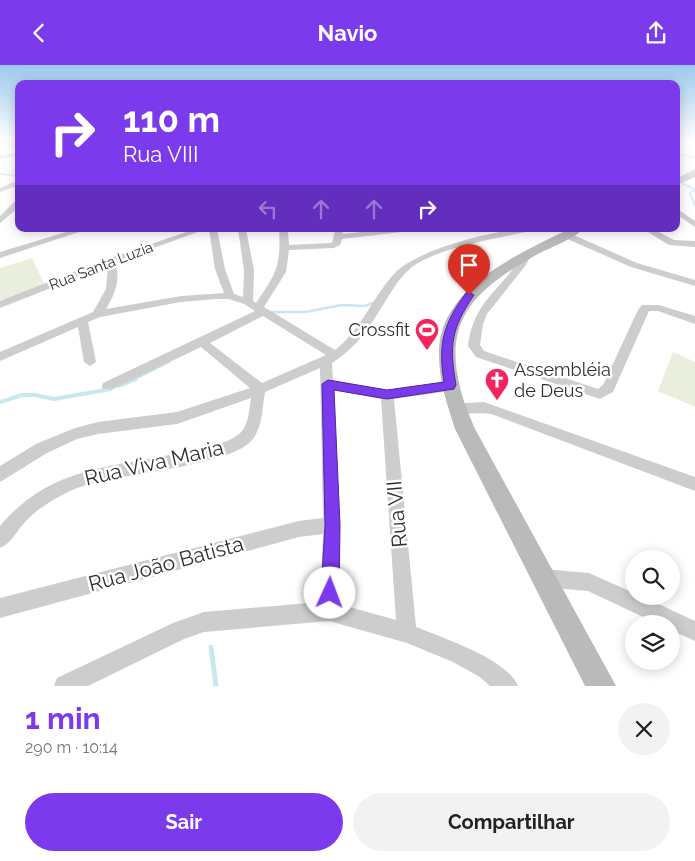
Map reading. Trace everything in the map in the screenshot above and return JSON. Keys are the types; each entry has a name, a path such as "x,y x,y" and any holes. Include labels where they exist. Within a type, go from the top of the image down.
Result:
{"main road":[{"path":"684,169 695,172"},
{"path":"680,180 695,172"},
{"path":"571,232 476,288 456,313 448,335 446,350 447,372 456,408 465,429 601,686"}],"street":[{"path":"0,190 15,184"},
{"path":"0,221 15,206"},
{"path":"680,213 695,225"},
{"path":"0,255 74,232"},
{"name":"Rua Santa Luzia","path":"0,305 110,261 193,232"},
{"path":"214,232 220,269 230,296"},
{"path":"243,232 256,307"},
{"path":"108,386 202,342 256,307 284,267 286,248 283,232"},
{"path":"286,248 334,245 337,243 339,233 357,232"},
{"path":"0,475 45,445 64,437 89,430 150,423 178,417 332,359 365,327 393,283 408,267 431,255 515,232"},
{"path":"571,232 634,265 695,283"},
{"path":"652,232 672,243 695,244"},
{"path":"524,258 515,276 501,289 481,313 476,325 474,346 480,354 594,393 600,393 608,388 646,307 659,308 695,320"},
{"path":"97,314 112,289 114,276 110,261"},
{"path":"0,357 97,314 181,299 230,296 256,307 332,359"},
{"path":"82,321 90,362"},
{"path":"202,342 259,388"},
{"path":"329,611 332,525 328,384 332,359"},
{"path":"328,384 387,395 450,385"},
{"name":"Rua Viva Maria","path":"0,539 11,522 32,502 88,476 198,456 242,440 252,428 259,388"},
{"name":"Rua VII","path":"387,395 407,633"},
{"path":"456,408 484,407 496,410 695,484"},
{"name":"Rua João Batista","path":"0,608 299,529 332,525"},
{"path":"543,578 589,582 695,631"},
{"path":"65,686 180,630 204,622 329,611 407,633 474,662 507,686"}],"green space":[{"path":"32,258 45,286 0,301 0,268"},
{"path":"673,352 695,362 695,407 658,391"}],"waterway":[{"path":"686,174 695,169"},
{"path":"0,174 15,176"},
{"path":"680,182 695,190 690,193 695,205"},
{"path":"268,312 305,312 342,305 365,306 375,302"},
{"path":"133,380 169,362"},
{"path":"119,386 136,379"},
{"path":"0,402 22,395 35,395 54,399 111,389"},
{"path":"211,647 216,686"}],"place":[{"name":"Crossfit","path":"427,351"},
{"name":"Assembléia de Deus","path":"497,401"}],"route":[{"path":"330,593 332,525 328,384 387,395 450,385 446,360 448,335 456,313 469,295"}]}
